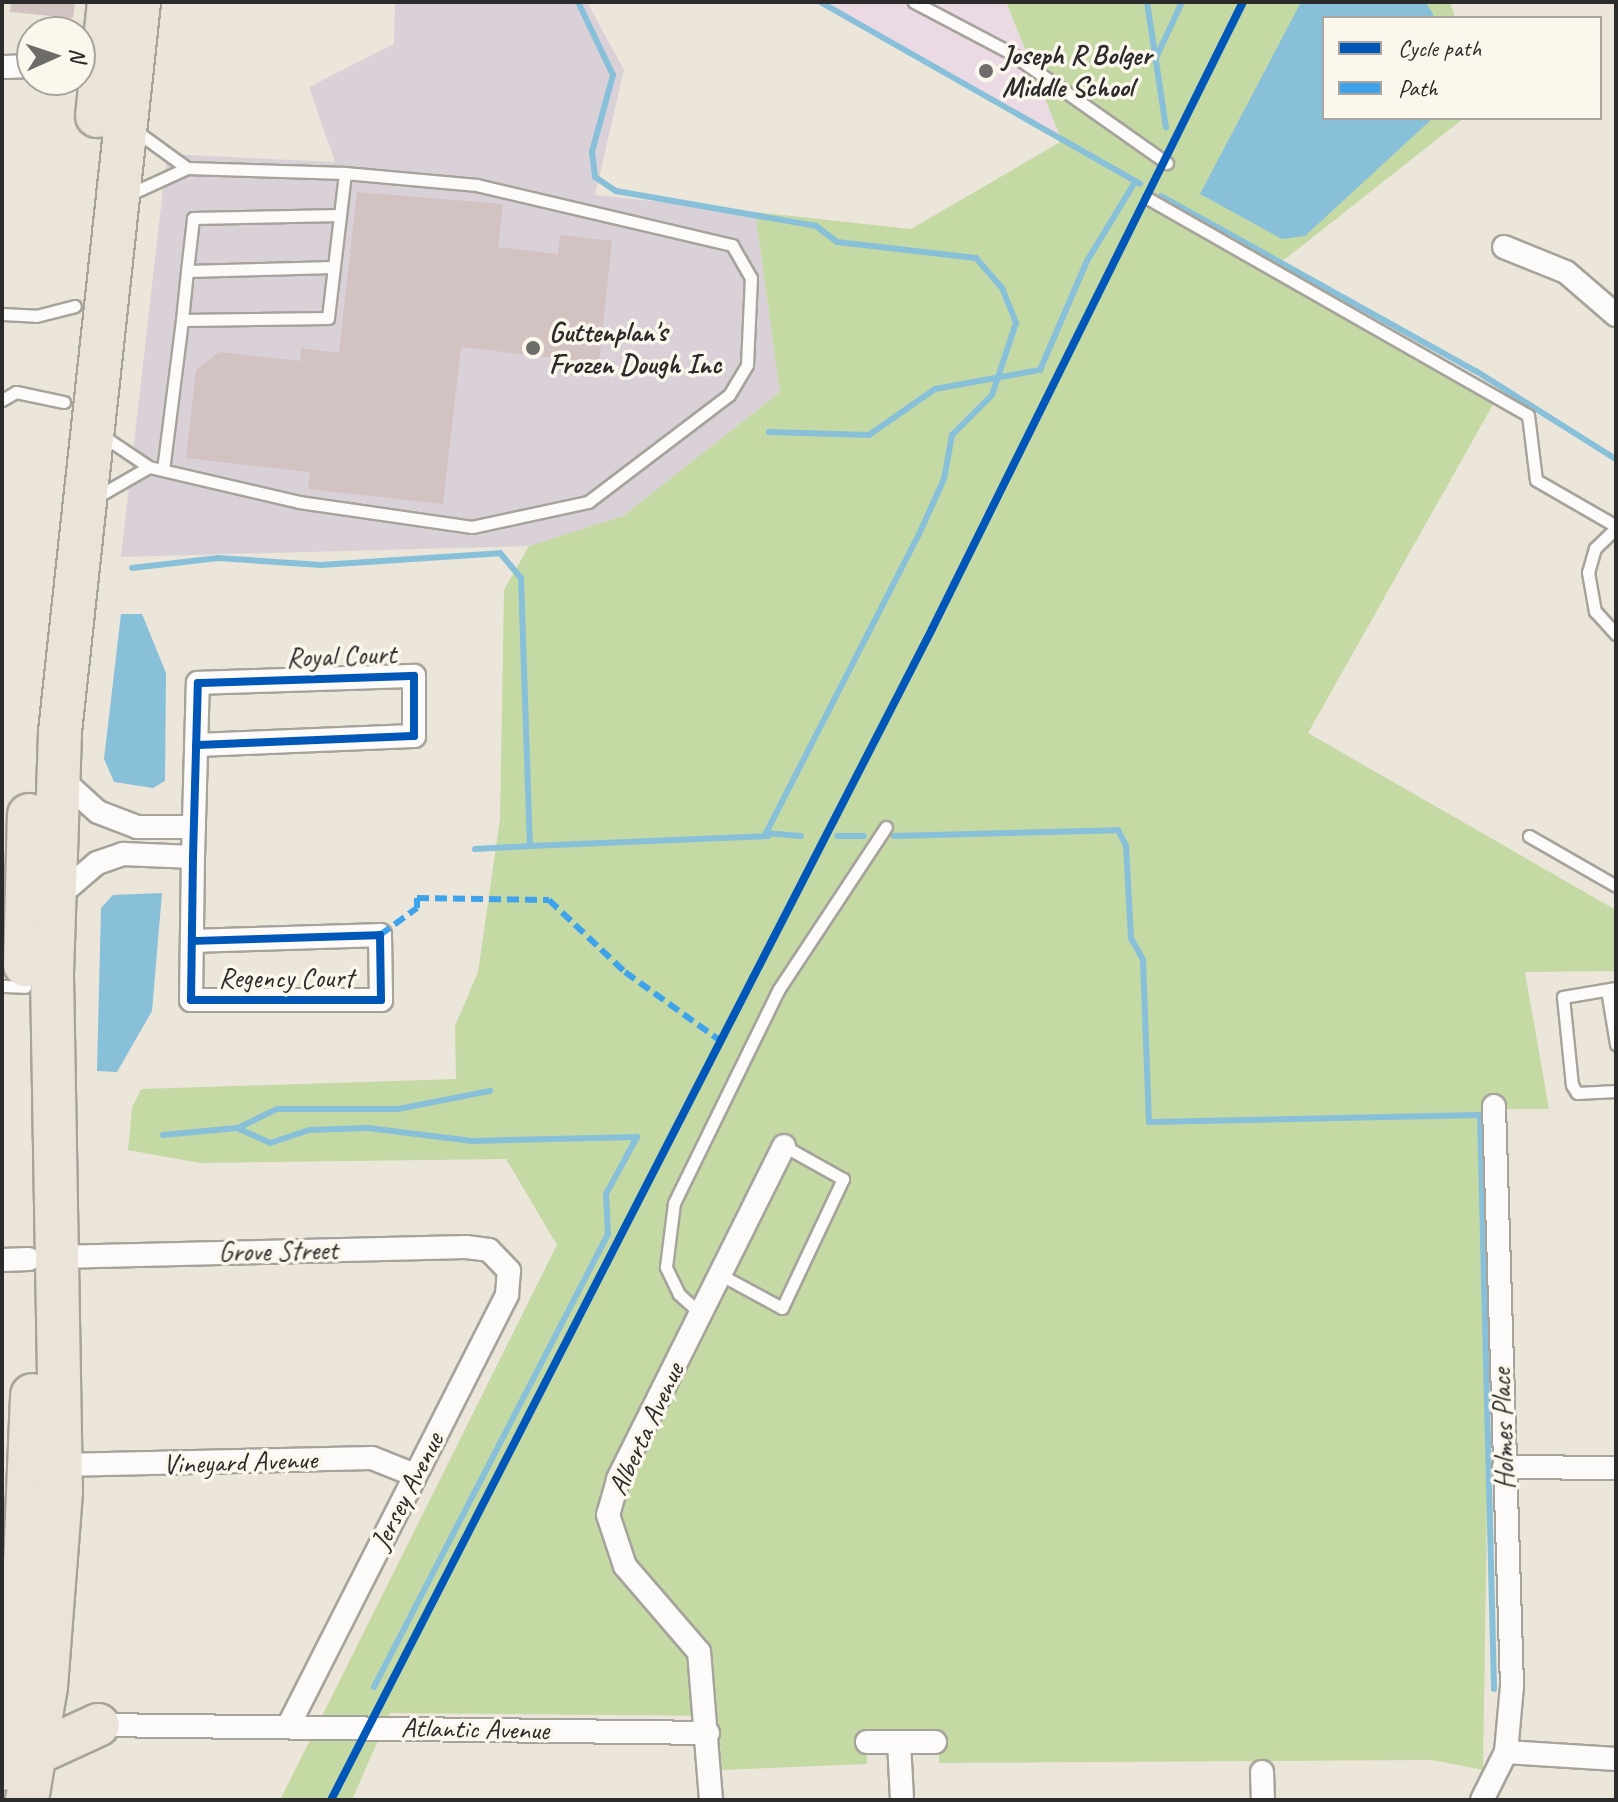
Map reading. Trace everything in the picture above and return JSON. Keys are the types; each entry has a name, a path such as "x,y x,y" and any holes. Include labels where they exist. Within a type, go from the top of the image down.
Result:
{"highway":[{"path":"96,48 109,2"},
{"path":"10,1740 46,1687 31,1468 29,1259 32,894 40,629 116,200 139,2"},
{"path":"29,1259 14,986 57,775 81,507 75,306 89,96"},
{"path":"27,1800 10,1740 12,1607 31,1468"},
{"path":"46,1687 98,1725"},
{"path":"10,1740 98,1725"}],"street":[{"path":"1504,247 1566,272 1616,315"},
{"name":"Royal Court","path":"194,827 196,745 198,683 414,676 414,736 196,745"},
{"path":"57,775 98,812 137,827 194,827"},
{"name":"Regency Court","path":"193,941 380,935 381,1000 191,1000 194,827"},
{"path":"32,894 123,854 193,857"},
{"name":"Holmes Place","path":"1494,1106 1512,1686 1506,1752"},
{"name":"Alberta Avenue","path":"711,1800 708,1733 699,1652 625,1566 608,1515 618,1479 784,1146"},
{"name":"Grove Street","path":"29,1259 466,1247 498,1257"},
{"name":"Jersey Avenue","path":"288,1726 507,1295 509,1271 498,1257"},
{"name":"Vineyard Avenue","path":"31,1468 372,1458 415,1475"},
{"path":"1504,1467 1616,1468"},
{"name":"Atlantic Avenue","path":"98,1725 708,1733"},
{"path":"867,1742 935,1742"},
{"path":"899,1742 902,1800"},
{"path":"1482,1800 1506,1752 1616,1759"},
{"path":"1262,1772 1263,1800"}],"lane":[{"path":"914,2 1009,52 1167,163"},
{"path":"124,123 187,168"},
{"path":"2,400 16,392 77,415 149,467 299,502 472,527 588,502 729,395 747,365 751,278 732,245 477,185 345,173 187,168 116,200"},
{"path":"182,320 318,323 328,318 345,173"},
{"path":"1149,199 1528,415 1536,480 1616,527 1595,548 1588,572 1595,611 1616,634"},
{"path":"163,470 193,218 340,215"},
{"path":"187,271 334,267"},
{"path":"2,314 36,316 75,306"},
{"path":"81,507 149,467"},
{"path":"702,1314 679,1294 666,1267 674,1203 779,989 886,827"},
{"path":"1529,836 1616,886"},
{"path":"1616,1044 1612,989 1563,997 1572,1085 1577,1093 1616,1091"},
{"path":"721,1275 782,1308 843,1179 784,1146"}],"shaded area":[{"path":"395,2 587,2 624,70 595,195 755,212 780,392 623,516 529,546 121,557 167,154 335,162 309,87 394,44"},
{"name":"Joseph R Bolger Middle School","path":"814,2 1006,2 1062,141"}],"green space":[{"path":"1006,2 1450,2 1454,16 1322,16 1322,120 1461,120 1270,271 1495,401 1308,733 1616,910 1616,971 1525,972 1549,1109 1493,1109 1483,1770 1432,1760 939,1763 939,1732 866,1732 867,1764 722,1770 718,1716 390,1713 352,1800 280,1800 557,1245 506,1159 200,1163 128,1150 132,1108 141,1089 456,1079 455,1026 478,972 500,819 504,590 529,546 623,516 780,392 755,212 911,229 1062,141"}],"water":[{"path":"1301,2 1426,2 1434,16 1322,16 1322,120 1431,120 1305,236 1282,239 1200,194"},
{"path":"121,614 142,614 166,673 165,781 153,788 114,782 104,759"},
{"path":"162,893 152,1011 117,1072 97,1071 101,908 113,895"}],"building":[{"path":"11,2 75,2 73,16 10,12"},
{"name":"Guttenplan's Frozen Dough Inc","path":"357,192 503,204 498,247 558,254 560,235 612,241 599,363 461,347 443,504 308,489 310,472 186,458 196,370 219,352 300,361 301,348 339,353"}],"waterway":[{"path":"578,2 613,75 592,152 595,177 616,191 816,226 837,242 976,258 1002,288 1016,323 992,395 952,435 944,479 919,534 766,833 801,836"},
{"path":"1147,2 1166,128"},
{"path":"1155,60 1182,2"},
{"path":"822,3 1140,184"},
{"path":"769,432 869,435 935,389 1040,370 1087,261 1135,182"},
{"path":"1161,196 1476,371 1616,459"},
{"path":"132,568 218,558 321,565 500,553 521,578 530,846 768,836"},
{"path":"894,836 1118,830 1126,846 1131,938 1143,960 1149,1122 1480,1115 1494,1689"},
{"path":"837,836 864,836"},
{"path":"475,849 530,846"},
{"path":"238,1128 277,1109 398,1109 490,1091"},
{"path":"163,1135 237,1128 270,1143 309,1130 368,1128 472,1141 637,1137 606,1194 608,1234 374,1687"}],"marked path":[{"path":"380,935 417,908 417,898 549,900 625,972 718,1039"}],"cycle path":[{"path":"331,1800 932,629 1243,2"},
{"path":"193,941 380,935 381,1000 191,1000 193,857 198,683 414,676 414,736 196,745"}],"place":[{"name":"Joseph R Bolger Middle School","path":"986,71"},
{"name":"Guttenplan's Frozen Dough Inc","path":"533,348"}]}
